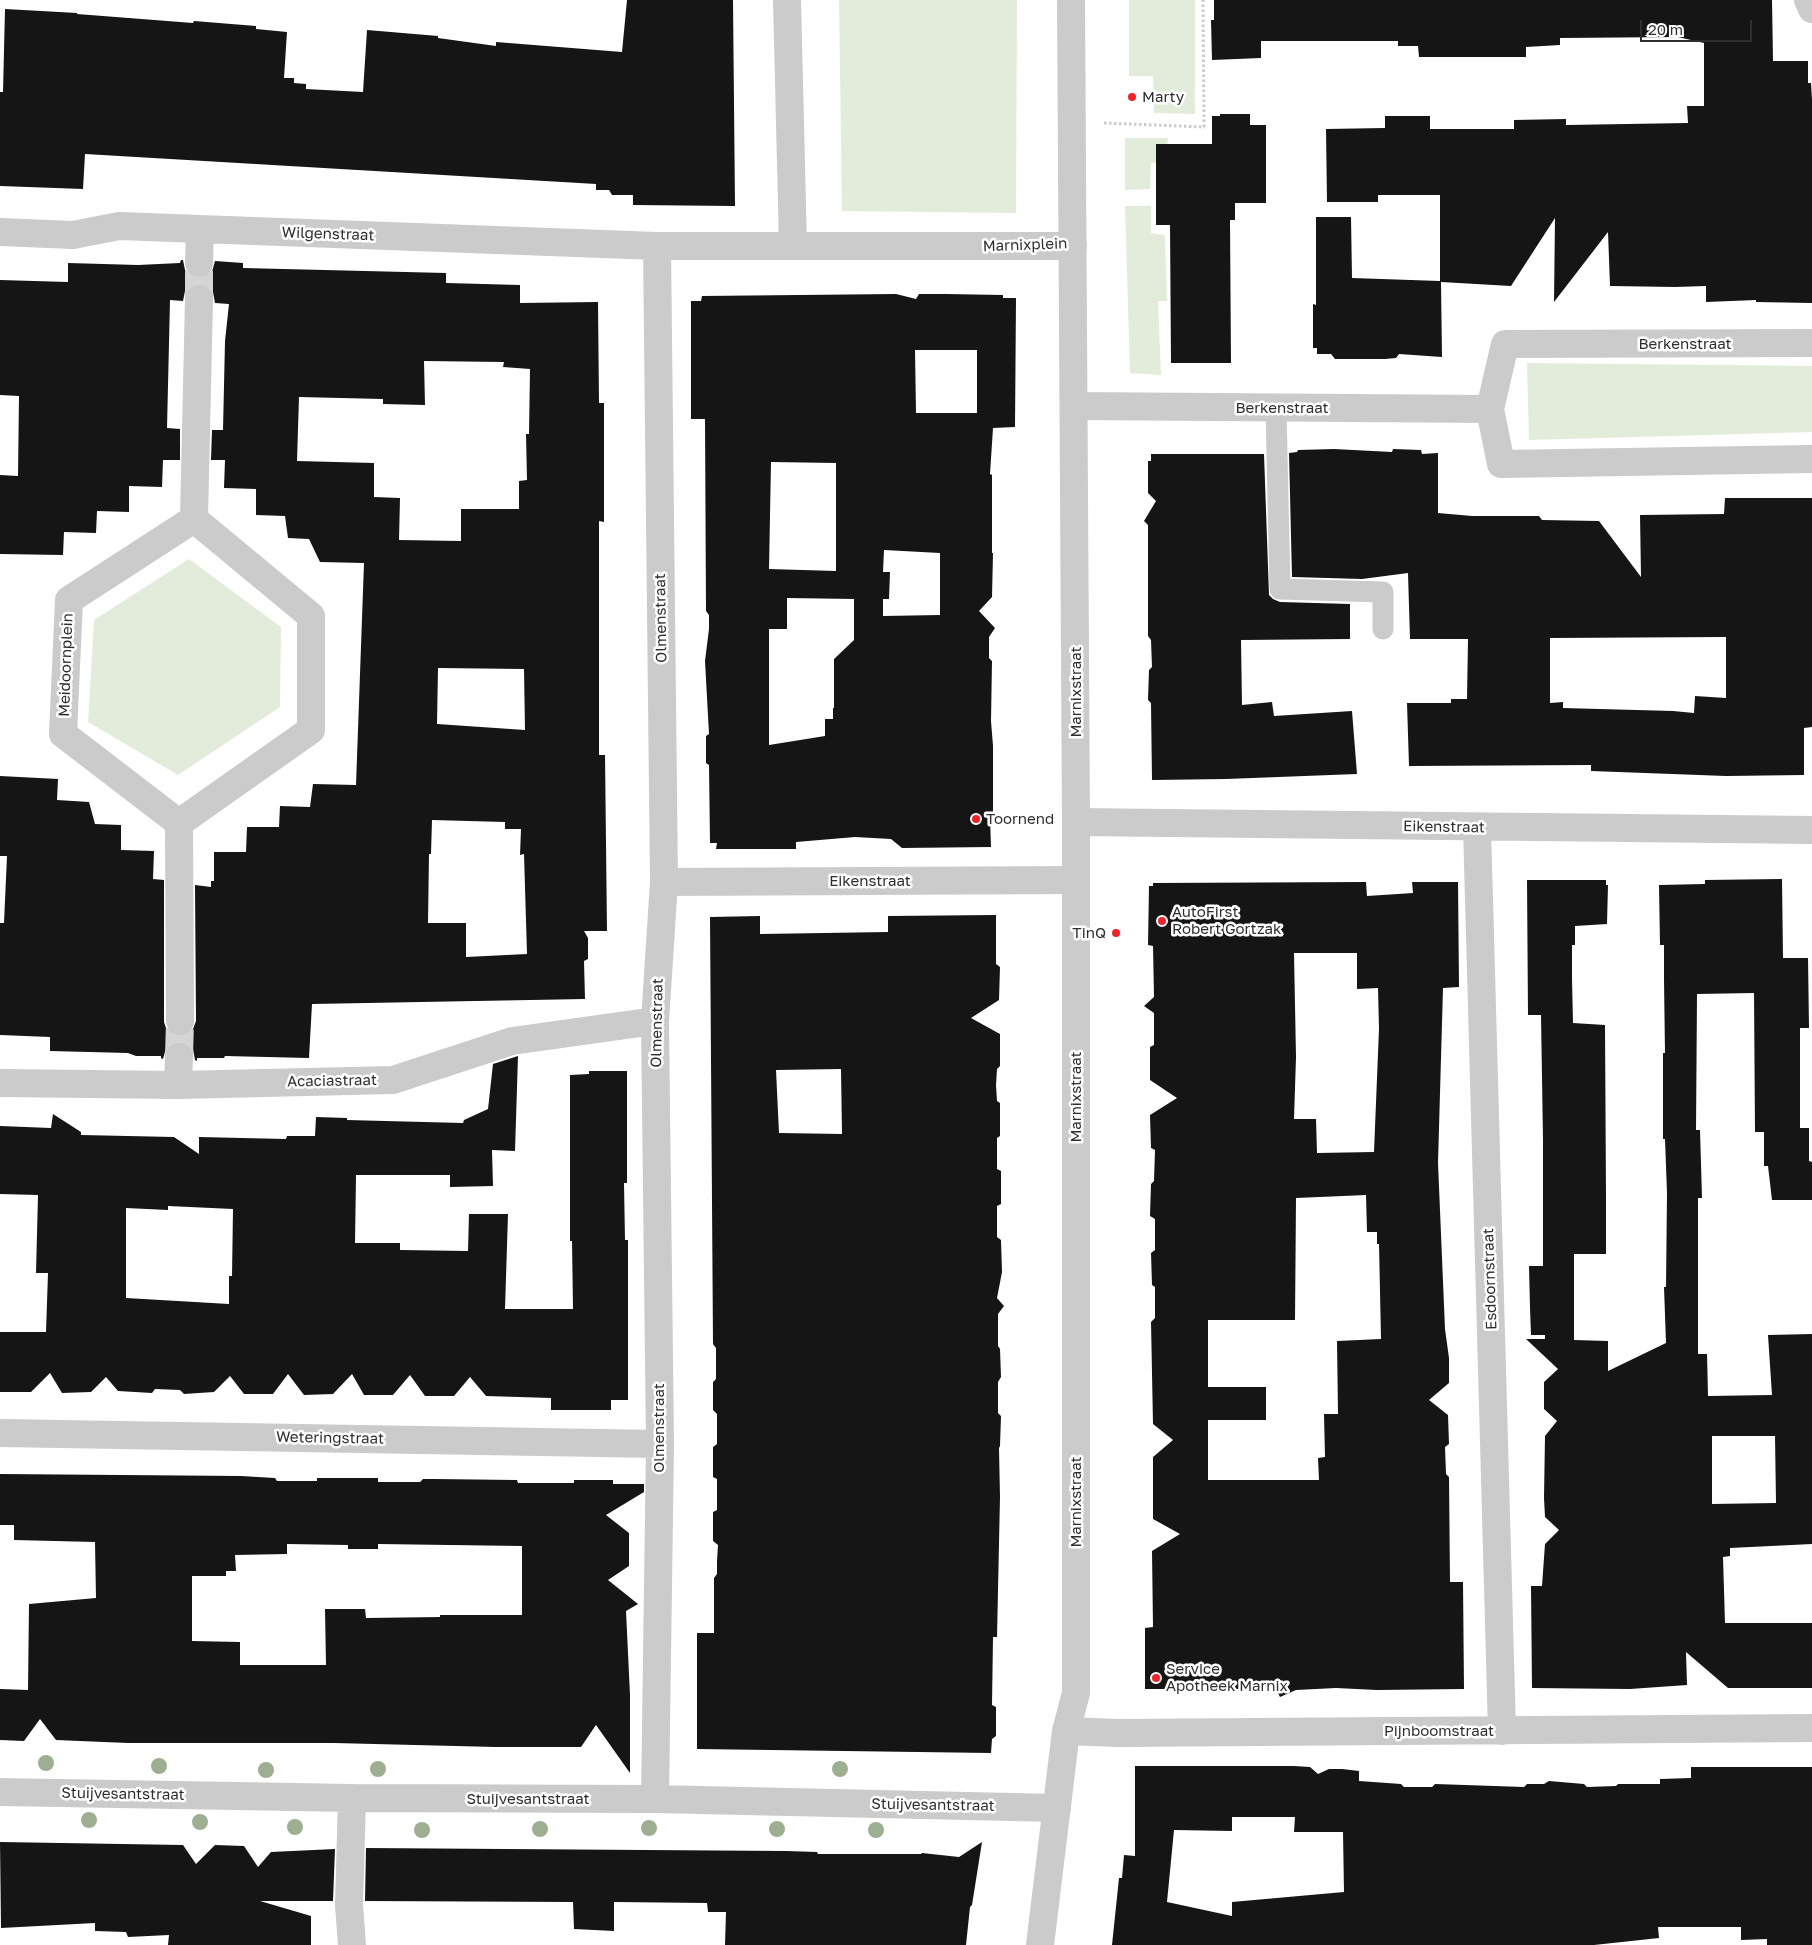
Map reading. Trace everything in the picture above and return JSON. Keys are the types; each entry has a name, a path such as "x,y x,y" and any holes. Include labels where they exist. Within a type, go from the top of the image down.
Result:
{"street":[{"path":"787,0 793,246"},
{"name":"Marnixplein","path":"657,246 1073,246 1071,0"},
{"path":"1808,0 1812,9"},
{"name":"Wilgenstraat","path":"0,232 73,235 119,226 657,246"},
{"path":"199,263 200,229"},
{"name":"Olmenstraat","path":"655,1799 660,1444 656,1021 664,882 657,246"},
{"name":"Marnixstraat","path":"1040,1945 1066,1731 1076,1693 1076,822 1073,246"},
{"path":"180,1021 179,823 311,730 311,616 194,519 199,299"},
{"name":"Berkenstraat","path":"1812,343 1505,344 1490,409 1501,464 1812,459"},
{"name":"Berkenstraat","path":"1075,406 1490,409"},
{"name":"Meidoornplein","path":"179,823 63,734 69,600 194,519"},
{"name":"Eikenstraat","path":"1076,822 1812,830"},
{"name":"Esdoornstraat","path":"1477,827 1502,1731"},
{"name":"Eikenstraat","path":"664,882 1076,880"},
{"name":"Acaciastraat","path":"0,1083 178,1085 393,1080 512,1041 656,1021"},
{"path":"178,1085 179,1057"},
{"name":"Weteringstraat","path":"0,1433 660,1444"},
{"name":"Pijnboomstraat","path":"1066,1731 1118,1733 1148,1731 1502,1731 1812,1728"},
{"name":"Stuijvesantstraat","path":"0,1792 352,1798 655,1799 1057,1808"},
{"path":"352,1798 349,1905 352,1945"}],"lane":[{"path":"1276,408 1280,589 1382,592 1383,630"}],"path":[{"path":"1072,122 1204,127 1203,0"}],"green space":[{"path":"839,0 1017,0 1016,213 842,211"},
{"path":"1129,0 1195,0 1195,114 1154,113 1153,76 1129,76"},
{"path":"1125,138 1168,138 1166,162 1151,163 1150,189 1125,190"},
{"path":"1125,206 1151,206 1151,233 1165,235 1167,301 1158,301 1161,375 1130,373"},
{"path":"1527,363 1812,366 1812,432 1529,440"},
{"path":"189,559 281,627 280,707 178,775 88,722 94,620"}],"building":[{"path":"627,0 733,0 735,206 633,205 633,195 612,195 609,190 596,190 596,184 85,154 83,189 0,186 0,92 3,92 5,9 256,26 256,29 287,32 284,78 294,78 294,83 306,84 306,89 363,92 367,30 438,36 438,38 496,46 496,42 622,52"},
{"path":"1214,0 1772,0 1773,61 1808,61 1808,83 1811,83 1812,303 1756,302 1756,300 1706,302 1706,286 1610,286 1608,232 1554,302 1555,218 1511,286 1441,282 1442,357 1399,354 1396,358 1385,359 1335,359 1331,354 1317,354 1317,348 1313,348 1313,304 1316,305 1316,217 1351,217 1352,278 1440,281 1440,195 1378,195 1378,202 1327,202 1326,129 1385,128 1385,116 1430,116 1430,129 1514,129 1514,120 1566,119 1566,125 1688,123 1687,106 1704,106 1704,43 1678,37 1560,38 1560,45 1526,47 1526,57 1419,57 1418,46 1398,46 1398,41 1261,41 1261,58 1212,60 1211,20 1214,20"},
{"path":"1220,114 1250,114 1250,125 1266,125 1266,203 1235,203 1235,220 1230,220 1231,363 1171,363 1170,225 1156,225 1156,144 1212,144 1212,116 1220,116"},
{"path":"183,260 185,270 190,276 198,279 206,277 212,272 215,261 243,263 243,268 446,273 446,283 520,285 520,303 598,302 599,403 604,403 604,522 599,521 599,755 605,755 607,931 584,931 588,938 588,959 584,961 585,999 312,1004 309,1058 225,1056 224,1058 197,1058 197,1061 195,1060 193,1049 180,1041 172,1043 166,1048 163,1059 161,1056 136,1056 128,1053 50,1051 50,1037 0,1035 0,923 4,923 7,856 0,856 0,776 58,779 57,800 89,802 95,824 121,825 121,850 154,851 153,879 164,880 164,1022 166,1028 172,1034 180,1037 188,1034 193,1029 196,1021 195,885 211,887 211,881 214,881 214,852 246,852 247,827 279,827 280,806 310,807 313,784 356,785 364,563 320,562 309,539 288,538 285,516 256,515 256,489 224,488 225,460 211,460 212,430 223,430 225,341 229,304 215,303 213,292 208,286 200,283 192,285 185,291 183,301 170,300 167,428 180,429 180,460 163,460 162,487 129,486 129,512 97,511 96,533 64,532 63,555 0,554 0,475 18,476 19,396 0,395 0,280 68,282 68,263 138,265 180,263","holes":["424,361 504,362 503,367 530,369 529,434 526,434 527,480 519,481 519,509 461,509 461,541 399,540 400,498 374,497 374,463 297,461 299,397 383,399 383,404 425,405","438,668 524,669 525,730 437,724","432,820 505,822 505,829 521,829 520,855 524,854 527,954 466,957 466,923 428,923 429,854 431,854"]},
{"path":"896,294 916,299 919,294 946,294 1003,295 1003,298 1016,298 1015,427 993,428 990,474 992,475 992,597 979,611 995,628 989,637 989,658 992,661 991,721 993,746 993,814 990,817 991,847 902,848 891,839 855,837 796,842 796,849 716,849 717,843 710,843 709,765 706,763 706,736 709,734 705,661 709,615 706,611 705,419 691,419 691,301 701,301 702,296","holes":["915,350 977,350 977,413 916,413","771,462 836,463 836,571 769,569","884,550 940,553 940,615 883,616 883,599 889,599 890,572 883,572","787,598 854,599 854,640 834,659 833,719 825,719 825,736 769,745 769,629 787,629"]},
{"path":"1334,449 1392,452 1393,449 1421,450 1422,454 1438,453 1438,513 1472,516 1539,516 1542,520 1599,521 1641,577 1640,515 1724,514 1725,498 1812,498 1812,727 1804,728 1804,775 1726,776 1591,771 1591,765 1409,766 1407,703 1451,703 1451,699 1467,699 1468,639 1410,639 1408,573 1362,579 1292,577 1289,453 1297,452 1298,450","holes":["1726,637 1726,698 1695,696 1694,713 1563,708 1563,702 1550,703 1550,638"]},
{"path":"1151,454 1264,454 1269,595 1280,602 1350,604 1350,639 1241,640 1242,705 1272,702 1274,716 1352,711 1357,774 1152,780 1151,703 1148,700 1149,670 1152,667 1151,640 1148,636 1148,525 1144,521 1156,501 1148,493 1148,461 1151,461"},
{"path":"1782,879 1783,958 1808,958 1809,1028 1800,1028 1800,1128 1809,1128 1809,1161 1812,1162 1812,1200 1772,1200 1768,1166 1764,1166 1764,1132 1755,1132 1754,993 1697,994 1696,1130 1700,1130 1702,1198 1698,1198 1698,1354 1707,1354 1708,1396 1772,1395 1768,1335 1812,1334 1812,1544 1730,1548 1730,1556 1723,1557 1725,1623 1812,1623 1812,1688 1728,1688 1686,1652 1687,1685 1630,1689 1532,1688 1531,1586 1542,1586 1545,1544 1559,1530 1545,1517 1544,1498 1545,1436 1557,1421 1544,1409 1544,1382 1558,1369 1526,1339 1545,1339 1545,1335 1531,1335 1529,1266 1543,1266 1543,1140 1541,1015 1528,1015 1527,880 1606,880 1606,885 1608,885 1607,924 1575,926 1575,945 1572,945 1572,979 1573,1023 1605,1025 1606,1197 1606,1254 1574,1254 1574,1340 1608,1341 1608,1371 1666,1343 1664,1287 1666,1287 1667,1193 1665,1139 1663,1139 1663,1053 1665,1053 1664,945 1660,945 1659,885 1705,884 1705,880","holes":["1712,1436 1775,1436 1776,1503 1712,1504"]},
{"path":"1366,882 1367,896 1413,893 1412,882 1458,882 1459,987 1443,988 1438,1163 1449,1383 1429,1400 1448,1415 1449,1444 1445,1447 1446,1474 1449,1477 1450,1582 1463,1582 1464,1689 1377,1690 1336,1688 1296,1690 1280,1697 1276,1689 1145,1689 1145,1628 1153,1627 1152,1551 1180,1534 1153,1519 1153,1457 1173,1440 1153,1424 1151,1322 1155,1318 1155,1287 1152,1285 1151,1253 1155,1250 1155,1219 1150,1216 1155,1150 1151,1148 1150,1115 1177,1098 1150,1080 1150,1047 1154,1045 1154,1013 1144,1006 1154,997 1153,946 1148,945 1149,886 1153,886 1153,883","holes":["1294,953 1357,953 1357,989 1378,988 1379,1029 1374,1152 1317,1153 1316,1119 1294,1119 1296,1057","1366,1195 1367,1232 1377,1232 1377,1244 1379,1244 1381,1339 1337,1341 1338,1414 1324,1414 1325,1457 1318,1458 1319,1480 1208,1480 1208,1420 1266,1420 1266,1387 1208,1387 1208,1320 1295,1320 1296,1198"]},
{"path":"996,915 996,964 1000,967 999,1000 971,1018 1000,1034 1000,1066 997,1069 996,1085 997,1101 1000,1103 997,1169 1001,1171 1001,1204 997,1206 997,1237 1001,1240 1002,1272 997,1298 1004,1306 998,1314 998,1346 1000,1349 1001,1377 998,1382 998,1413 1001,1416 999,1448 1000,1497 997,1637 993,1637 992,1705 996,1707 996,1736 992,1739 991,1753 697,1749 697,1633 714,1633 714,1578 717,1574 718,1545 713,1541 713,1512 717,1510 717,1479 713,1477 713,1447 717,1444 717,1414 713,1410 716,1348 713,1344 710,917 760,916 760,934 888,932 888,916","holes":["841,1069 842,1134 779,1133 776,1070"]},
{"path":"518,1056 515,1151 492,1150 493,1186 450,1187 450,1175 356,1175 355,1243 400,1243 400,1250 468,1251 469,1214 508,1214 505,1309 573,1309 572,1241 570,1241 570,1075 589,1074 589,1071 627,1071 627,1183 624,1183 625,1240 628,1240 628,1400 611,1400 611,1410 551,1410 551,1398 486,1396 470,1377 454,1396 425,1396 410,1375 393,1395 364,1395 352,1374 333,1394 304,1395 288,1374 273,1394 244,1394 230,1376 214,1392 184,1394 180,1390 155,1389 152,1393 118,1391 106,1377 91,1392 62,1393 50,1373 31,1392 0,1392 0,1332 46,1332 48,1273 36,1273 38,1195 0,1194 0,1126 51,1128 53,1114 81,1132 81,1135 174,1137 199,1154 199,1137 286,1139 287,1136 315,1136 316,1117 347,1118 347,1120 463,1123 464,1120 488,1109 493,1064","holes":["168,1206 233,1209 232,1276 229,1276 229,1304 126,1298 126,1208 168,1210"]},
{"path":"0,1474 241,1476 275,1478 277,1481 317,1481 317,1478 378,1478 378,1482 420,1482 423,1479 434,1479 517,1480 518,1483 574,1483 574,1480 613,1480 613,1484 644,1484 644,1492 606,1515 629,1533 629,1566 608,1580 638,1604 626,1611 630,1695 630,1773 596,1725 581,1747 334,1743 128,1743 56,1740 40,1719 24,1741 0,1740 0,1689 28,1690 29,1604 96,1598 95,1542 14,1540 14,1525 0,1525","holes":["287,1544 348,1545 348,1549 378,1549 378,1544 522,1546 522,1615 440,1615 440,1617 366,1618 365,1609 325,1609 326,1665 240,1665 240,1642 192,1641 192,1576 226,1576 226,1571 236,1571 235,1555 287,1554"]},
{"path":"1135,1766 1294,1766 1310,1767 1318,1774 1329,1769 1342,1769 1359,1771 1359,1781 1401,1784 1404,1787 1432,1787 1435,1784 1524,1787 1527,1784 1544,1784 1549,1781 1584,1784 1587,1787 1616,1786 1618,1784 1660,1784 1660,1779 1691,1778 1691,1767 1812,1767 1812,1945 1767,1945 1767,1939 1741,1940 1741,1927 1658,1927 1659,1938 1594,1945 1112,1945 1119,1878 1122,1878 1124,1855 1135,1856","holes":["1232,1817 1295,1817 1294,1832 1343,1832 1344,1892 1232,1902 1232,1916 1167,1902 1174,1830 1232,1831"]},
{"path":"0,1842 183,1845 196,1864 215,1845 244,1846 258,1867 271,1852 335,1849 333,1901 260,1901 311,1916 311,1945 168,1945 169,1935 128,1937 126,1932 95,1931 95,1923 1,1928"},
{"path":"982,1842 972,1905 970,1907 966,1945 725,1945 726,1912 708,1912 707,1903 614,1902 614,1931 574,1929 573,1902 365,1901 366,1848 786,1851 817,1852 818,1854 922,1853 959,1857"}],"tunnel":[{"path":"199,263 199,299"},
{"path":"179,1057 180,1021"}],"place":[{"name":"Marty","path":"1132,97"},
{"name":"Toornend","path":"976,819"},
{"name":"AutoFirst Robert Gortzak","path":"1162,921"},
{"name":"TinQ","path":"1116,933"},
{"name":"Service Apotheek Marnix","path":"1156,1678"}]}
